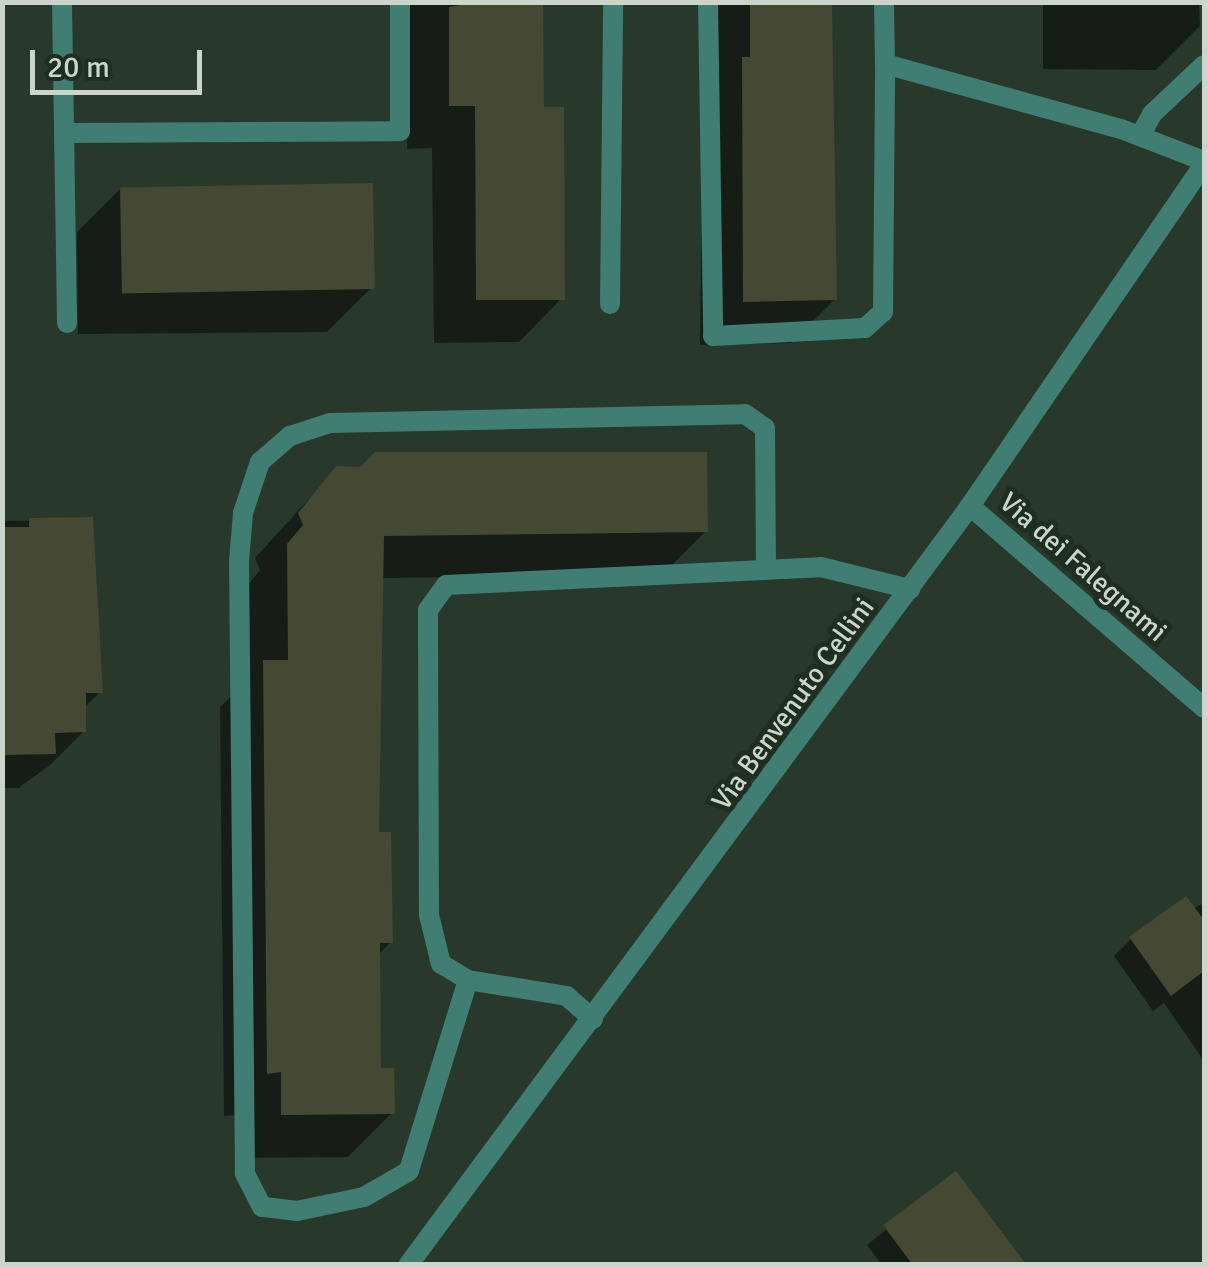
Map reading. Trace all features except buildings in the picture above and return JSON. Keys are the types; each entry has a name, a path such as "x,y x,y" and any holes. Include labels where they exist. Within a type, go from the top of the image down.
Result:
{"street":[{"path":"62,2 67,323"},
{"path":"66,134 400,130 400,2"},
{"path":"610,304 613,2"},
{"path":"708,2 713,336 865,328 882,312 884,2"},
{"path":"885,64 1140,136 1204,162"},
{"path":"1140,136 1152,114 1204,65"},
{"name":"Via Benvenuto Cellini","path":"409,1264 970,506 1204,162"},
{"path":"468,980 410,1171 364,1196 297,1211 262,1206 245,1173 239,561 243,513 260,462 290,436 330,423 745,414 764,428 766,570"},
{"name":"Via dei Falegnami","path":"970,506 1204,708"},
{"path":"593,1019 566,996 468,980 441,964 429,915 428,610 446,585 822,567 910,589"}]}
